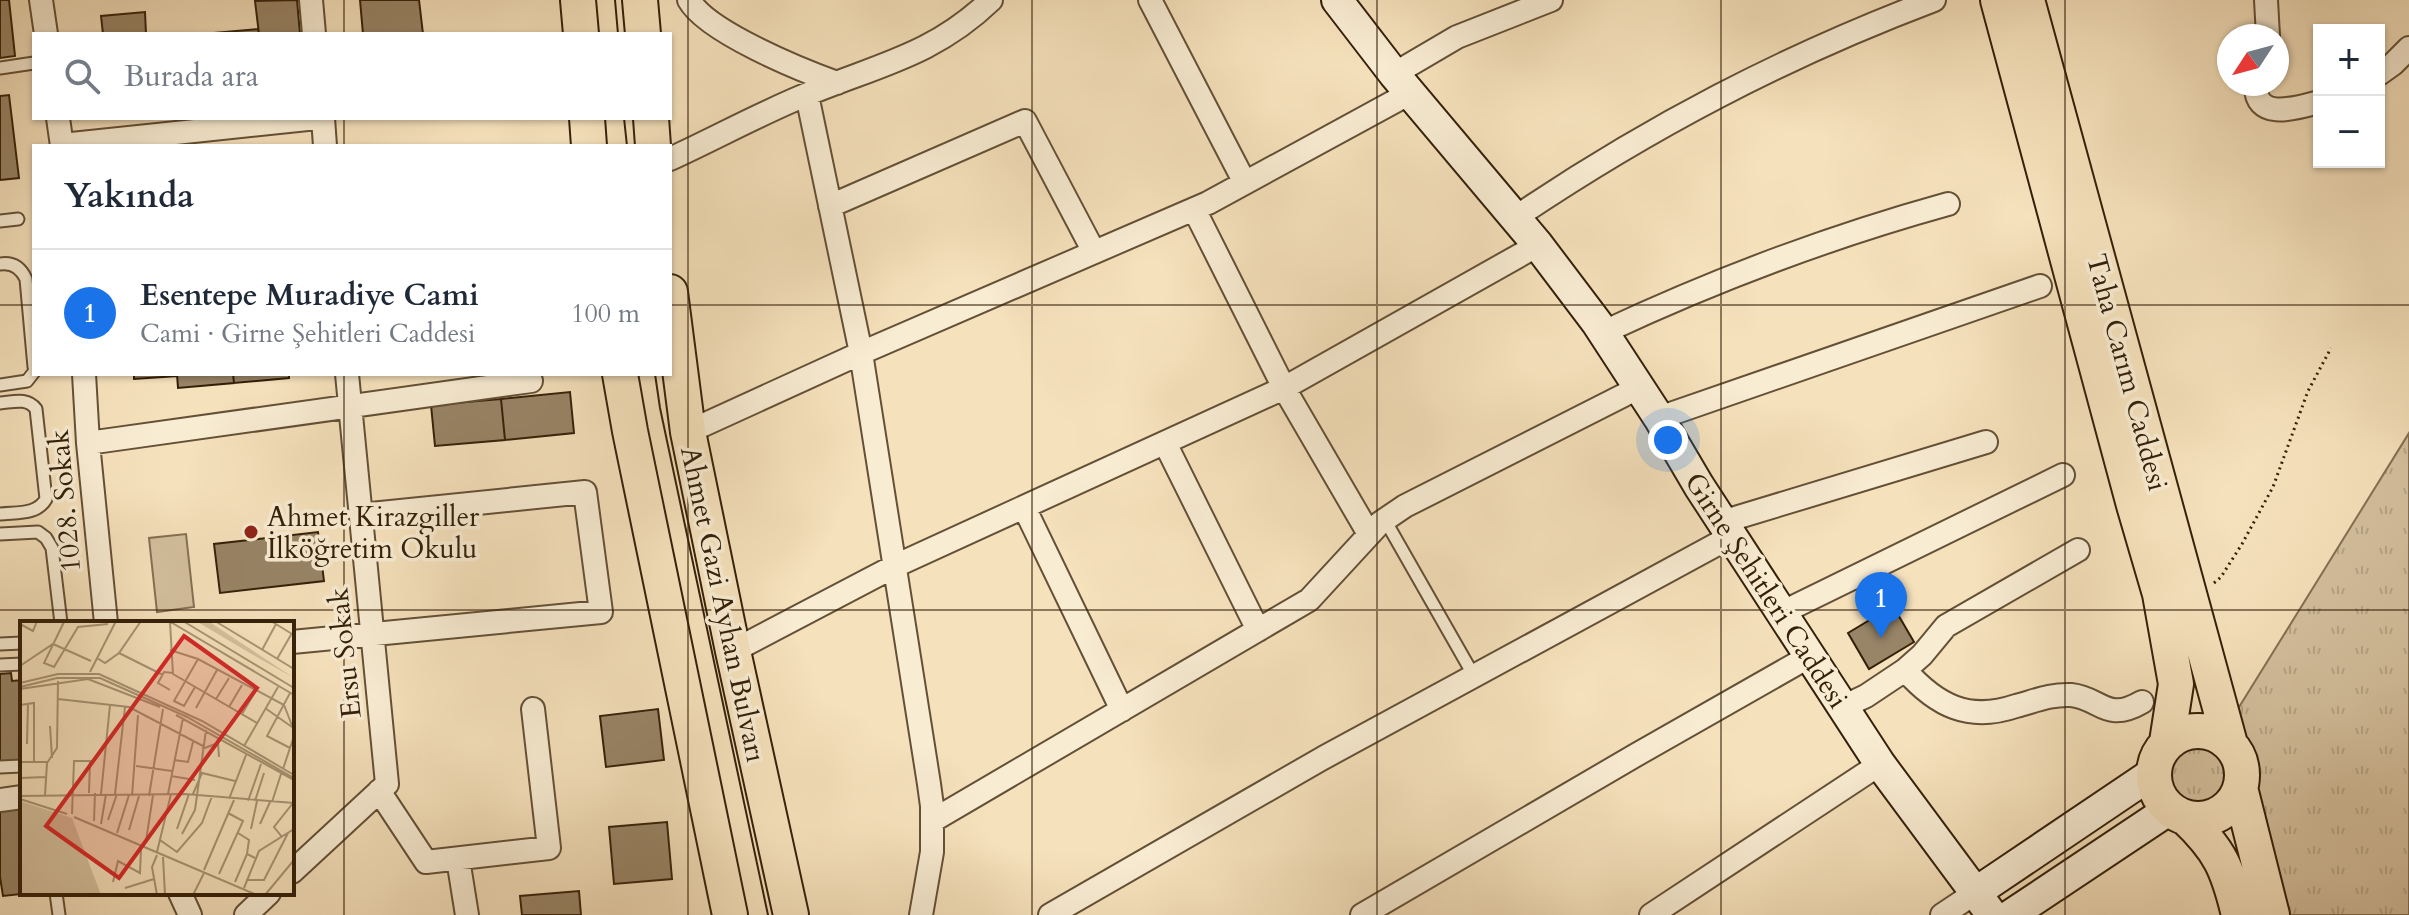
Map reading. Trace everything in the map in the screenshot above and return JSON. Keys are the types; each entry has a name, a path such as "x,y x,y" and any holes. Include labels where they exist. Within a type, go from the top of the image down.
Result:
{"main road":[{"path":"578,0 581,32"},
{"path":"640,0 643,32"},
{"name":"Taha Carım Caddesi","path":"1998,0 2160,594 2176,684 2167,742"},
{"name":"Taha Carım Caddesi","path":"2027,0 2230,744"},
{"path":"587,120 589,144"},
{"path":"651,120 653,144"},
{"name":"Ahmet Gazi Ayhan Bulvarı","path":"672,308 688,432 791,915"},
{"name":"Ahmet Gazi Ayhan Bulvarı","path":"620,376 730,915"},
{"path":"2239,915 2224,865 2207,838 2158,796 2153,773 2155,762 2167,742 2187,731 2211,732 2230,744 2241,765 2240,788 2272,915"},
{"path":"2177,813 2208,818 2228,808 2240,788"}],"street":[{"path":"41,0 46,32"},
{"path":"311,0 314,32"},
{"path":"689,0 705,18 738,38 800,69 837,83"},
{"path":"672,158 807,95 908,57 930,46 991,0"},
{"path":"1150,0 1245,183"},
{"name":"Girne Şehitleri Caddesi","path":"1337,0 1402,83 1516,217 1604,332 1727,529 1880,764 1984,904"},
{"path":"688,432 861,353 1194,209 1245,183 1402,83 1457,37 1551,0"},
{"path":"1516,217 1624,147 1698,105 1820,46 1934,0"},
{"path":"2266,0 2267,24"},
{"path":"2385,70 2409,48"},
{"path":"807,95 861,353 929,784 932,852 921,915"},
{"path":"2257,96 2272,110 2279,111 2313,103"},
{"path":"58,120 62,144"},
{"path":"72,144 301,120"},
{"path":"320,120 325,144"},
{"path":"830,206 1025,121 1094,252"},
{"path":"1604,332 1714,282 1790,253 1948,204"},
{"path":"1194,209 1284,388 1375,529"},
{"path":"733,651 895,566 1284,388 1538,245"},
{"path":"1659,418 2040,286"},
{"name":"1028. Sokak","path":"84,376 106,621"},
{"name":"Ersu Sokak","path":"347,376 373,634 383,787"},
{"path":"88,443 531,381"},
{"path":"932,821 1309,600 1375,529 1405,506 1640,387"},
{"path":"1050,915 1727,529 1986,442"},
{"path":"1165,443 1258,630"},
{"path":"1781,613 2063,475"},
{"path":"294,642 601,612 585,492 361,515"},
{"path":"1024,507 1122,710"},
{"path":"1843,707 1888,683 1905,670 1946,626 2078,550"},
{"path":"1362,915 1810,656"},
{"path":"1905,670 1941,702 1967,711 1992,712 2034,699 2060,696 2080,697 2114,710 2142,702"},
{"path":"294,870 383,787 426,862 549,848 533,709"},
{"path":"1651,915 1880,764"},
{"path":"1942,915 1984,904 2153,773"},
{"path":"0,800 20,797"},
{"path":"2011,915 2177,813"},
{"path":"458,859 467,915"},
{"path":"181,895 190,915"},
{"path":"246,915 267,895"}],"lane":[{"path":"0,68 32,63"},
{"path":"0,221 18,219"},
{"path":"0,264 19,268 26,279 32,347"},
{"path":"0,385 27,381 32,373"},
{"path":"0,403 23,400 36,409 46,499 34,511 0,514"},
{"path":"1375,529 1389,527 1474,676"},
{"path":"0,534 38,532 50,543 61,621"},
{"path":"0,644 20,643"},
{"path":"0,665 20,664"},
{"path":"0,767 20,766"},
{"path":"56,895 59,915"}],"path":[{"path":"2192,603 2221,577 2242,544 2273,487 2308,391 2331,348"}],"green space":[{"path":"2409,433 2409,915 2257,915 2235,831 2215,799 2196,803 2181,799 2173,789 2169,775 2172,762 2180,751 2193,746 2213,749"},
{"path":"186,534 194,607 157,612 149,538"}],"building":[{"path":"0,0 9,0 15,56 0,58"},
{"path":"297,0 300,32 259,32 255,1"},
{"path":"360,0 419,0 423,32 363,32"},
{"path":"145,12 146,32 103,32 101,16"},
{"path":"258,29 259,32 224,32"},
{"path":"9,95 19,178 0,180 0,96"},
{"path":"134,376 177,376 134,379"},
{"path":"177,376 233,376 234,383 178,388"},
{"path":"233,376 289,376 289,378 234,383"},
{"path":"570,392 574,433 505,440 501,399"},
{"path":"501,399 505,440 435,446 431,405"},
{"path":"318,532 324,581 220,593 214,544"},
{"path":"1893,606 1914,642 1869,669 1848,633"},
{"path":"11,673 12,681 20,680 20,760 0,762 0,674"},
{"path":"658,709 664,760 606,767 600,716"},
{"path":"20,808 20,894 3,896 0,810"},
{"path":"667,822 672,879 614,884 609,827"},
{"path":"579,891 581,915 522,915 520,896"}],"tram line":[{"path":"615,0 618,32"},
{"path":"624,120 627,144"},
{"path":"655,376 768,915"}],"place":[{"name":"Ahmet Kirazgiller İlköğretim Okulu","path":"251,532"},
{"name":"Esentepe Muradiye Cami","path":"1881,638"}]}
